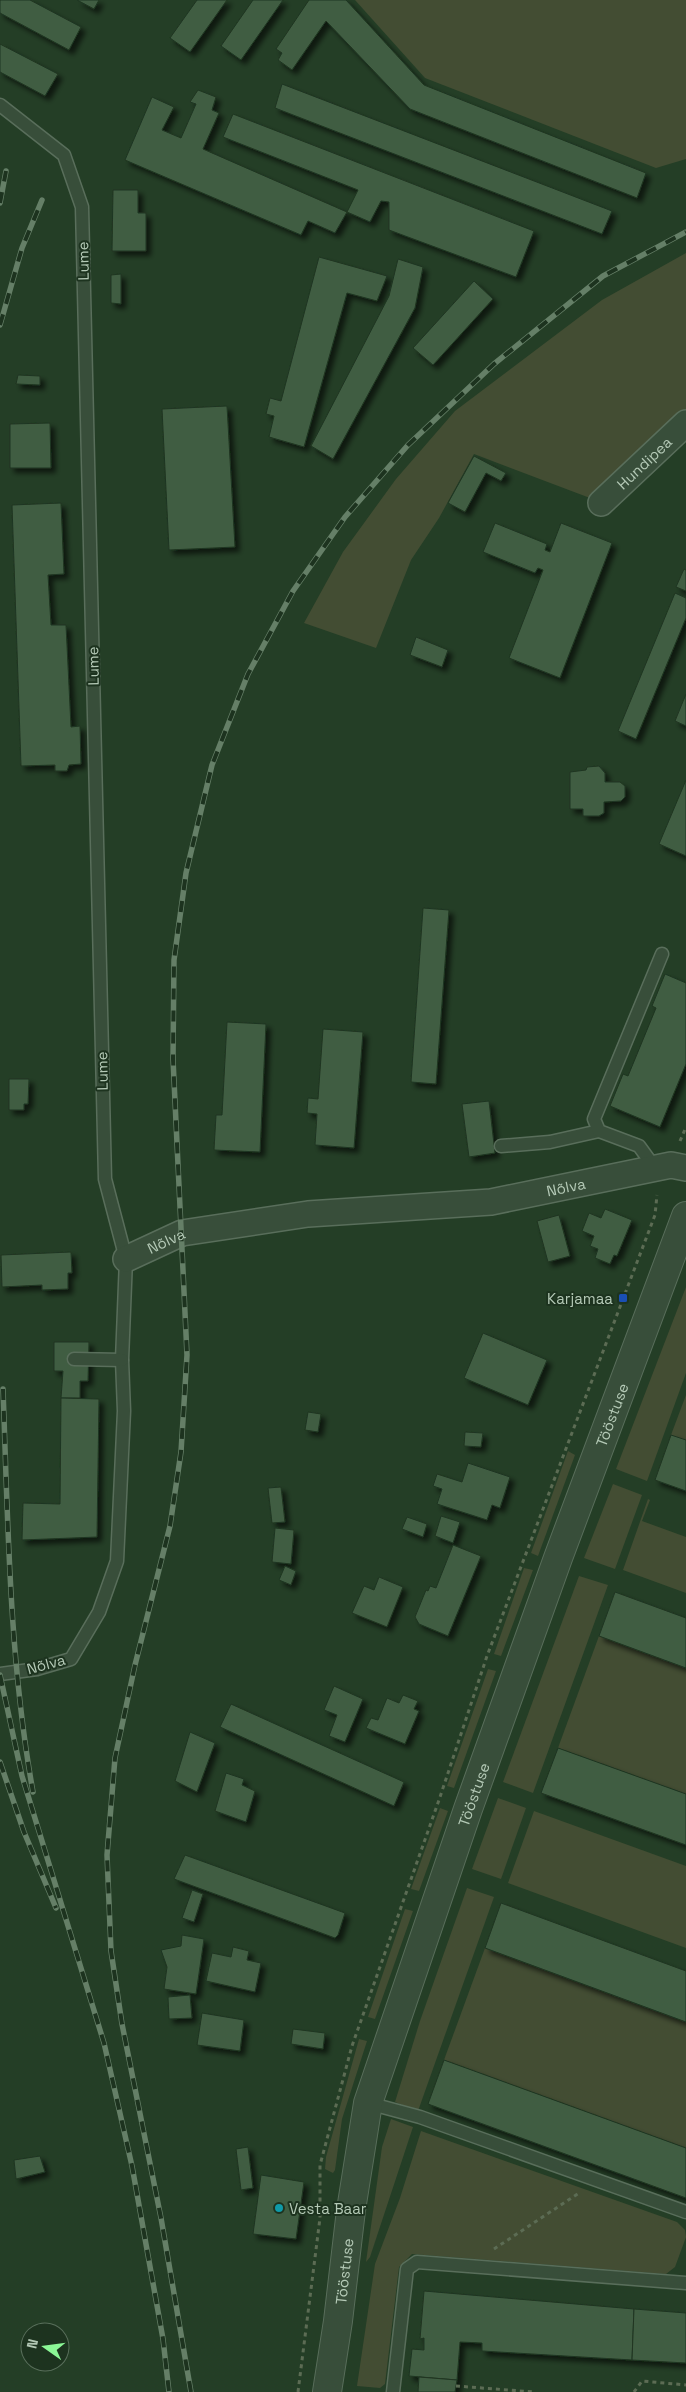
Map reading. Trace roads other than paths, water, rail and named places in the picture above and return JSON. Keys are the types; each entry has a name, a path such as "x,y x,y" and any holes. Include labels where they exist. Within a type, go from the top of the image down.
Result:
{"street":[{"name":"Hundipea","path":"601,503 686,423"},
{"name":"Nõlva","path":"126,1259 182,1233 308,1214 491,1202 671,1164 686,1168"},
{"name":"Tööstuse","path":"327,2392 338,2321 351,2210 368,2103 468,1809 558,1558 686,1216"}],"lane":[{"name":"Lume","path":"0,105 64,154 82,207 105,1179 126,1259"},
{"path":"599,1131 594,1119 662,954"},
{"path":"501,1146 550,1142 599,1131 639,1146 655,1168"},
{"name":"Nõlva","path":"0,1674 37,1669 71,1659 99,1612 117,1561 124,1410 122,1360 126,1259"},
{"path":"74,1359 122,1360"},
{"path":"368,2103 420,2117 686,2212"},
{"path":"393,2392 407,2268 417,2262 686,2284"}],"railway":[{"path":"0,203 6,171"},
{"path":"0,325 22,248 42,200"},
{"path":"191,2392 161,2218 122,2024 111,1951 107,1855 115,1758 135,1665 170,1526 181,1452 187,1355 173,1059 174,960 186,873 212,765 248,674 293,591 345,517 408,445 494,364 603,276 686,232"},
{"path":"3,1389 8,1540 14,1641 25,1742 33,1792"},
{"path":"0,1675 22,1776 104,2043 132,2166 163,2339 169,2392"},
{"path":"0,1762 24,1832 56,1908"}],"place":[{"name":"Karjamaa","path":"623,1298"},
{"name":"Vesta Baar","path":"279,2208"}]}
